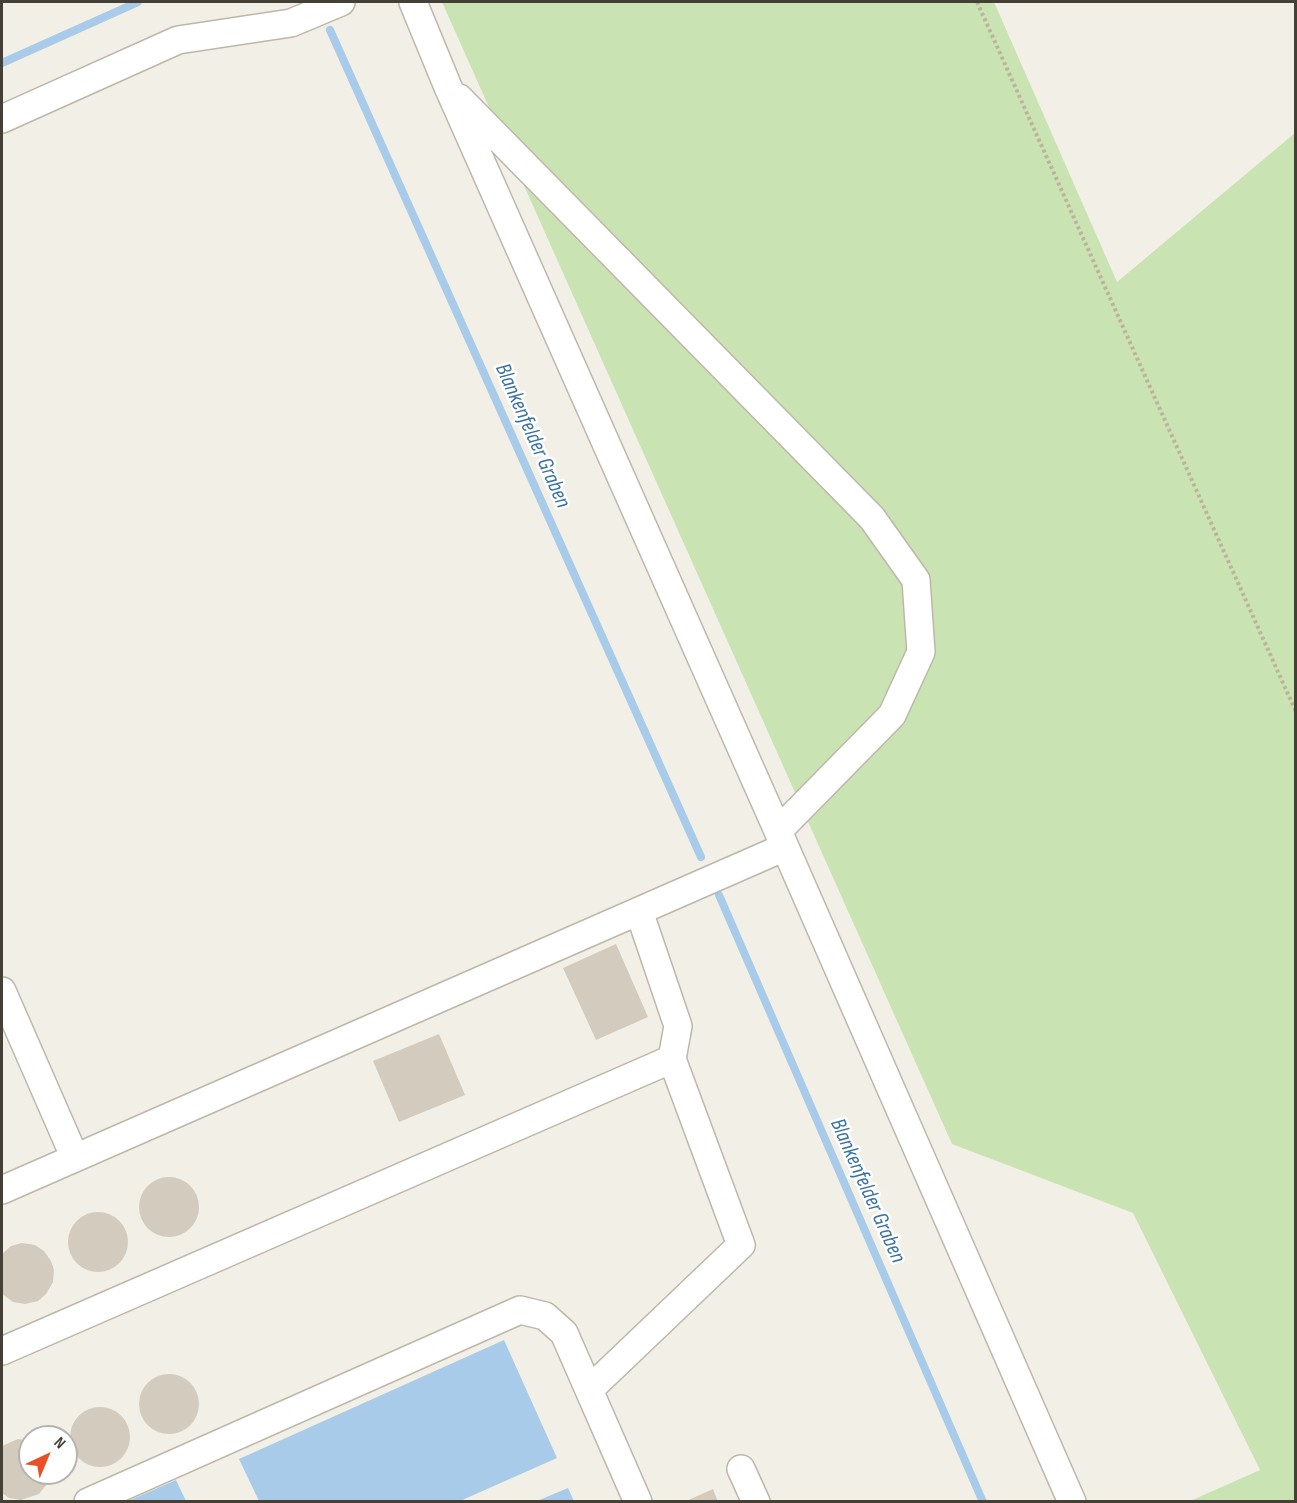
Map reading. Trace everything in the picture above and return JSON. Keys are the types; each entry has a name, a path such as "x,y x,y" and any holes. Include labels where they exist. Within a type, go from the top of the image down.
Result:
{"lane":[{"path":"2,119 178,40 291,23 341,2"},
{"path":"413,2 448,87 782,839 1072,1502"},
{"path":"2,1190 639,911 782,839 892,715 921,652 916,580 872,518 448,87"},
{"path":"589,1390 741,1245 672,1059 678,1026 639,911"},
{"path":"2,991 75,1158"},
{"path":"2,1351 672,1059"},
{"path":"88,1502 519,1310 545,1316 564,1333 638,1502"},
{"path":"741,1469 756,1502"}],"path":[{"path":"977,2 1296,712"}],"green space":[{"path":"442,2 994,2 1117,282 1295,133 1295,1501 1190,1501 1260,1470 1133,1213 952,1144"}],"water":[{"path":"504,1340 557,1458 460,1501 259,1501 239,1459"},
{"path":"176,1480 186,1501 128,1501"},
{"path":"568,1488 574,1501 537,1501"}],"building":[{"path":"616,944 648,1017 596,1040 563,968"},
{"path":"439,1034 465,1095 399,1122 373,1061"},
{"path":"163,1177 175,1177 186,1182 194,1190 199,1207 197,1219 186,1232 175,1237 163,1237 152,1232 144,1224 139,1213 139,1201 144,1190 152,1182"},
{"path":"92,1212 104,1212 115,1217 123,1225 128,1242 126,1254 115,1267 104,1272 92,1272 81,1267 73,1259 68,1248 68,1236 73,1225 81,1217"},
{"path":"22,1243 35,1245 44,1251 54,1270 53,1282 46,1294 38,1301 25,1304 13,1302 2,1294 2,1254 11,1246"},
{"path":"163,1374 175,1374 186,1379 194,1387 199,1404 197,1416 186,1429 175,1434 163,1434 152,1429 144,1421 139,1410 139,1398 144,1387 152,1379"},
{"path":"106,1407 117,1412 125,1420 130,1431 128,1449 117,1462 106,1467 94,1467 78,1457 78,1425 72,1425 88,1409"},
{"path":"18,1439 18,1485 46,1485 39,1494 21,1500 9,1498 2,1493 2,1446"},
{"path":"713,1489 718,1502 684,1502"}],"waterway":[{"name":"Blankenfelder Graben","path":"2,63 138,2"},
{"name":"Blankenfelder Graben","path":"330,30 701,857"},
{"name":"Blankenfelder Graben","path":"719,895 983,1502"}]}
